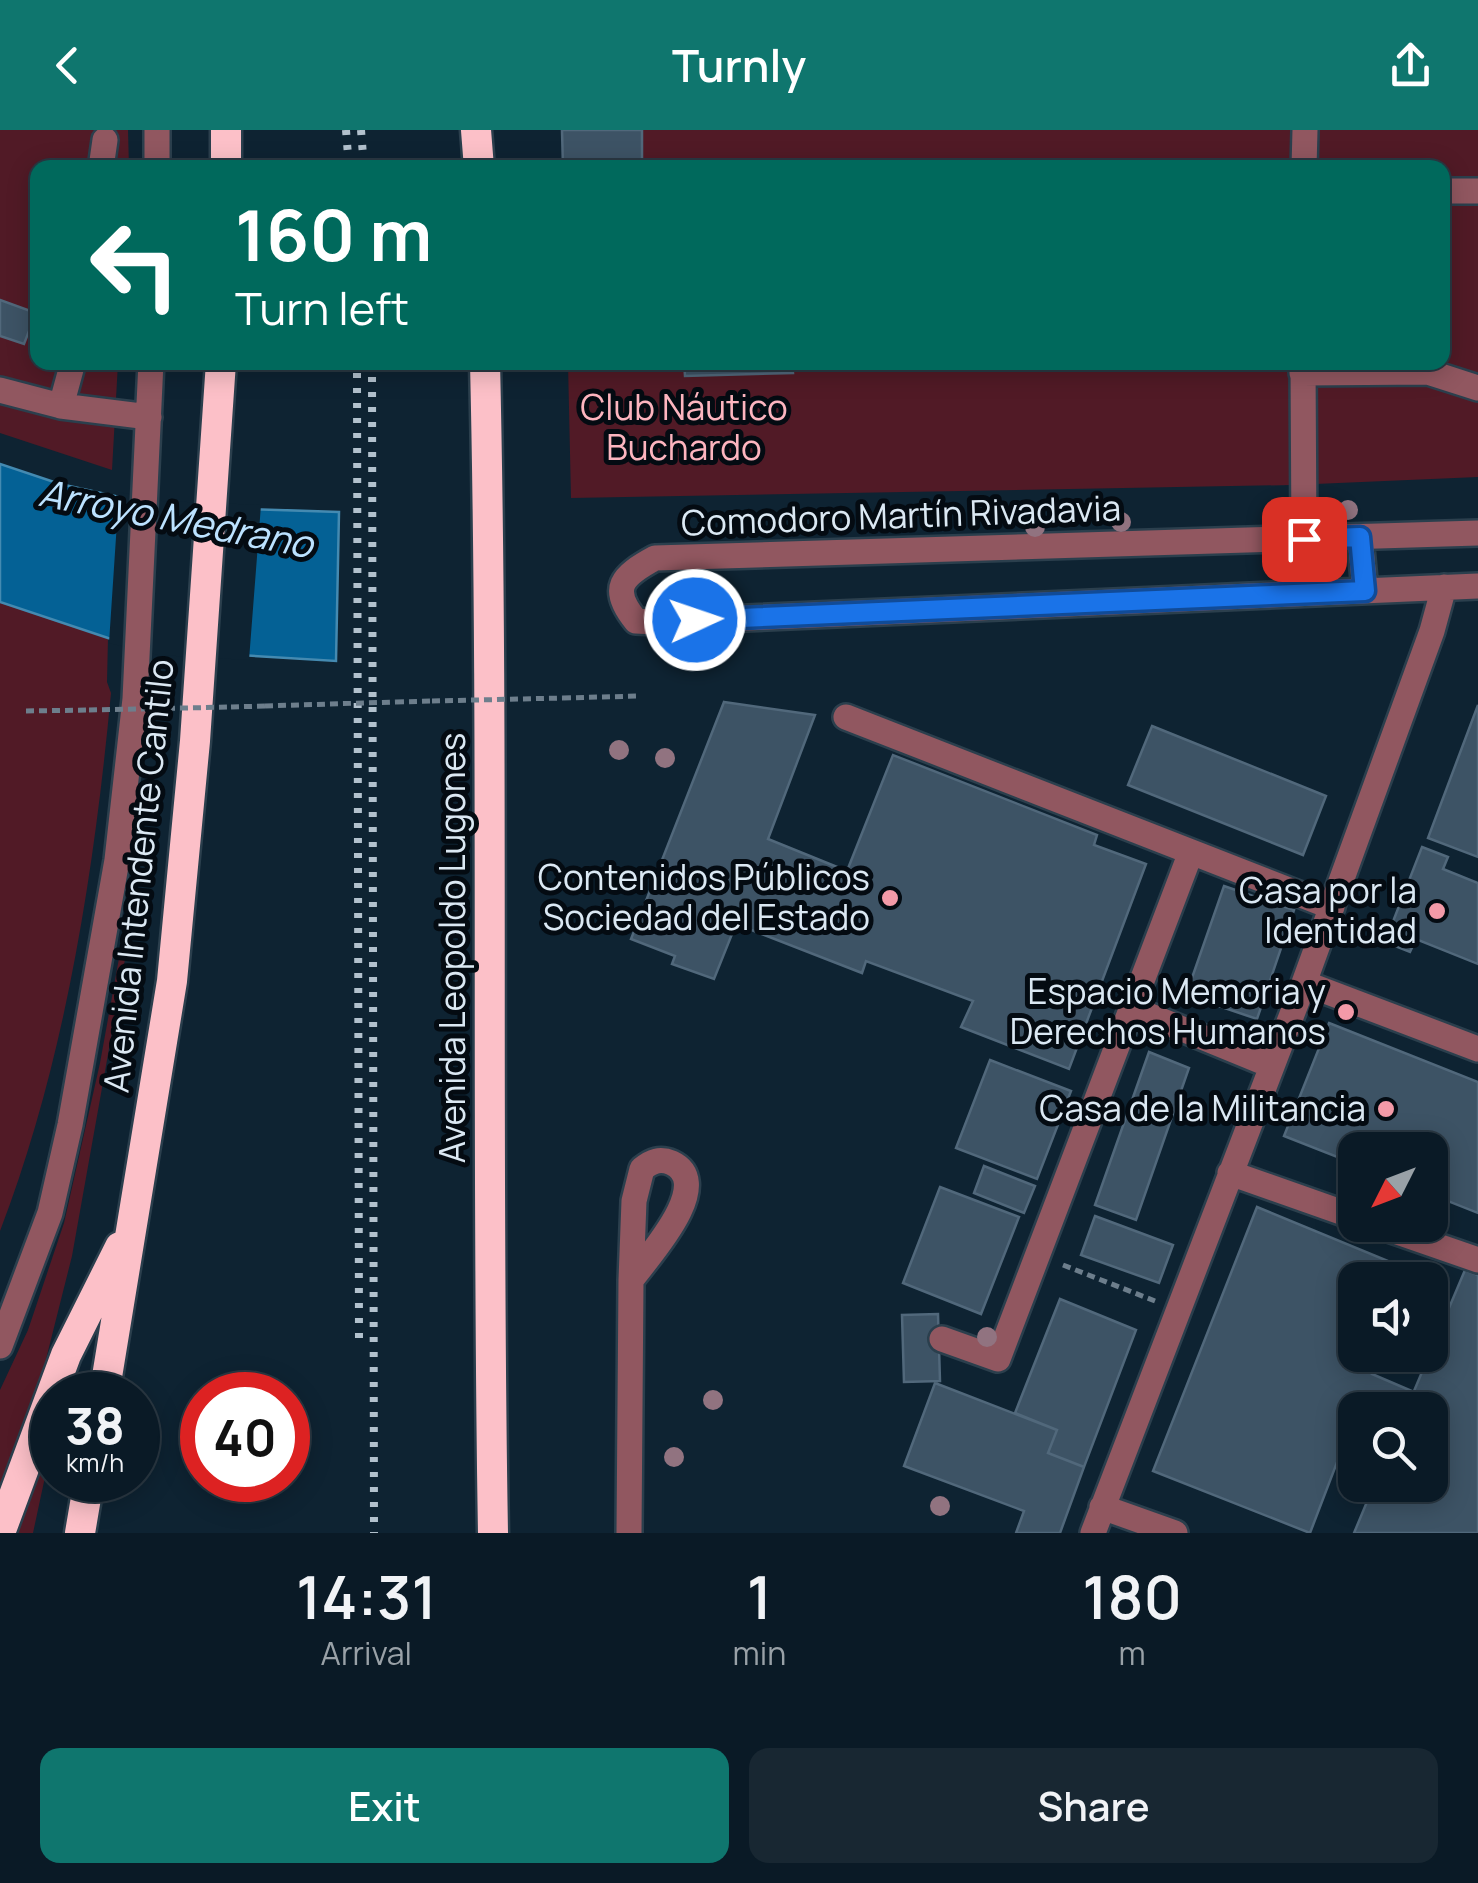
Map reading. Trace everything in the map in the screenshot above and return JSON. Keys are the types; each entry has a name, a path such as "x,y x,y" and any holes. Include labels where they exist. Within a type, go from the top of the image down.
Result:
{"highway":[{"path":"226,130 226,160"},
{"path":"476,130 478,160"},
{"name":"Avenida Intendente Cantilo","path":"108,1372 172,982 201,663 221,370"},
{"name":"Avenida Leopoldo Lugones","path":"485,370 491,660 488,1035 493,1533"},
{"path":"0,1533 66,1355 134,1218"},
{"path":"80,1533 85,1502"}],"street":[{"path":"157,130 157,160"},
{"path":"1304,160 1305,130"},
{"path":"102,160 106,140"},
{"path":"1450,191 1478,191"},
{"path":"61,406 70,370"},
{"name":"Avenida Intendente Cantilo","path":"0,1346 50,1212 70,1125 117,860 138,651 151,370"},
{"path":"1302,370 1304,539"},
{"path":"1418,370 1478,388"},
{"path":"0,390 61,406 149,416"},
{"name":"Comodoro Martín Rivadavia","path":"1478,533 655,558 632,570 621,585 621,604 636,621 656,622 1478,586"},
{"path":"1360,537 1365,591"},
{"path":"1092,1533 1304,983 1432,631 1444,587"},
{"path":"846,718 1332,907"},
{"path":"942,1339 998,1359 1192,852"},
{"path":"1304,983 1478,1050"},
{"path":"1130,1008 1270,1065"},
{"path":"1230,1173 1338,1211"},
{"path":"1426,1242 1478,1260"},
{"path":"629,1533 631,1280"},
{"path":"1102,1506 1175,1533"}],"path":[{"path":"26,711 638,696"},
{"path":"1036,1255 1178,1310"}],"green space":[{"path":"0,130 128,130 129,160 30,160 30,370 118,370 112,470 0,433"},
{"name":"Club Náutico Buchardo","path":"562,130 1478,130 1478,477 1292,485 571,498 568,370 1450,370 1450,160 563,160"},
{"path":"0,602 108,638 107,682 111,693 96,829 74,966 42,1101 0,1231"},
{"path":"131,892 137,892 72,1256 43,1372 30,1372 30,1408 0,1494 0,1390 28,1330 64,1223 100,1063"},
{"path":"30,1478 30,1502 40,1502 33,1533 10,1533"}],"water":[{"name":"Arroyo Medrano","path":"0,464 60,484 161,506 339,512 336,661 158,650 108,638 0,602"}],"pier":[{"path":"119,492 162,501 261,505 249,660 158,655 109,643"}],"building":[{"path":"562,130 642,130 642,160 563,160"},
{"path":"0,300 30,311 30,328 24,344 0,336"},
{"path":"685,370 793,373 685,376"},
{"name":"Contenidos Públicos Sociedad del Estado","path":"724,702 815,715 768,839 847,871 893,755 1097,835 1094,845 1146,864 1069,1069 961,1027 973,1001 866,961 862,973 736,924 714,979 672,964 675,956 631,939"},
{"path":"1478,705 1478,857 1428,838"},
{"path":"1152,726 1326,796 1303,855 1128,785"},
{"name":"Casa por la Identidad","path":"1422,847 1448,857 1443,869 1478,883 1478,964 1416,939 1410,952 1385,942"},
{"path":"1224,886 1294,910 1257,1019 1186,995"},
{"name":"Casa de la Militancia","path":"1329,1023 1478,1082 1478,1213 1448,1201 1448,1132 1338,1132 1338,1157 1284,1136"},
{"path":"1149,1052 1189,1068 1136,1220 1095,1205"},
{"path":"990,1060 1071,1091 1037,1179 956,1148"},
{"path":"984,1166 1035,1186 1024,1213 974,1193"},
{"path":"940,1187 1019,1217 981,1314 903,1283"},
{"path":"1257,1207 1390,1262 1338,1262 1338,1372 1373,1372 1414,1392 1338,1392 1338,1460 1310,1533 1153,1471"},
{"path":"1095,1216 1173,1245 1159,1283 1081,1255"},
{"path":"1465,1270 1478,1275 1478,1533 1354,1533 1367,1502 1448,1502 1448,1392 1414,1392 1422,1372 1448,1372 1448,1310"},
{"path":"1060,1299 1136,1330 1084,1467 1048,1453 1057,1430 1015,1413"},
{"path":"938,1314 940,1381 904,1382 902,1315"},
{"path":"935,1383 1057,1430 1048,1453 1084,1467 1060,1533 1016,1533 1024,1511 904,1466"}],"railway":[{"path":"346,130 348,160"},
{"path":"361,130 363,160"},
{"path":"372,370 374,1533"},
{"path":"357,373 359,1343"}],"place":[{"name":"Contenidos Públicos Sociedad del Estado","path":"890,898"},
{"name":"Casa por la Identidad","path":"1437,911"},
{"name":"Espacio Memoria y Derechos Humanos","path":"1346,1012"},
{"name":"Casa de la Militancia","path":"1386,1109"}],"route":[{"path":"695,620 1365,591 1360,537 1304,539"}]}
